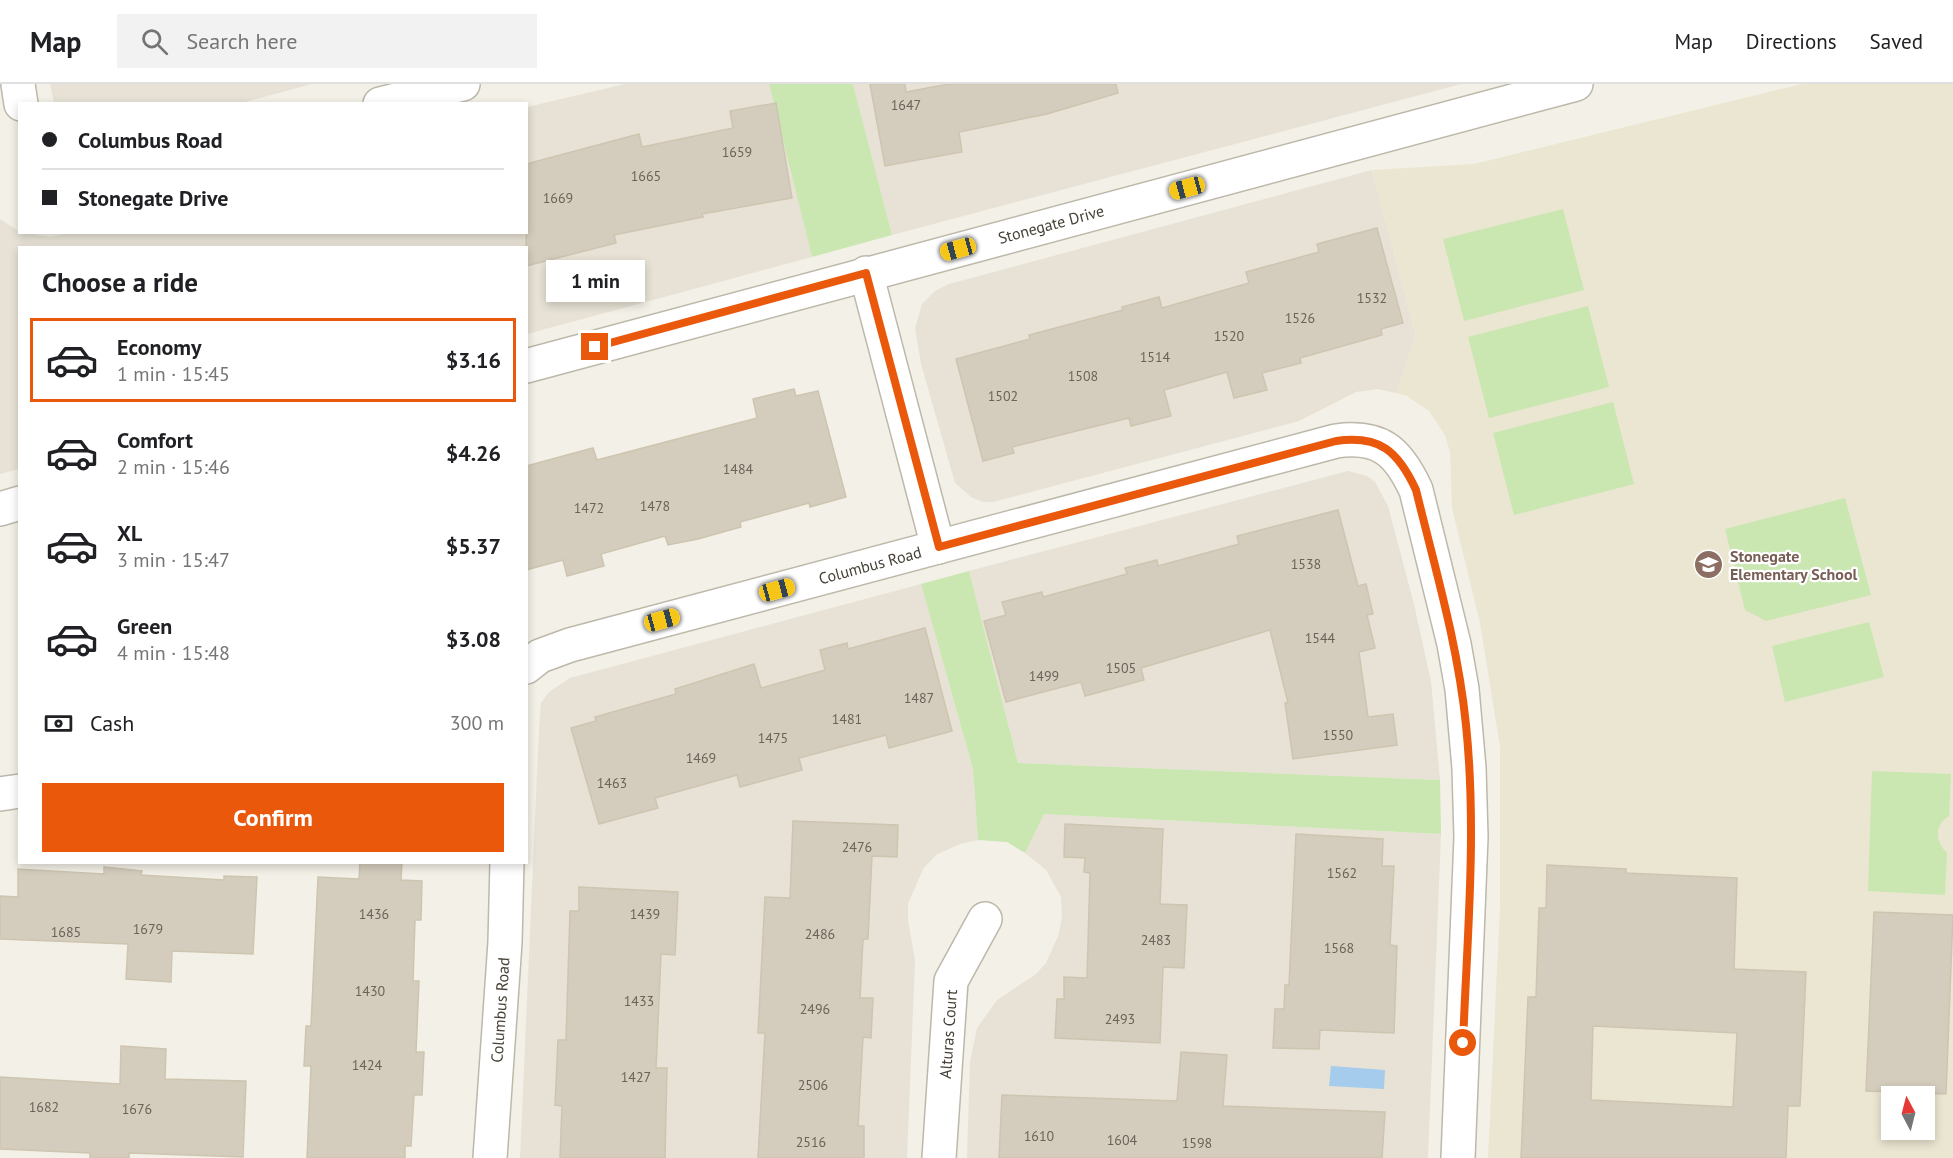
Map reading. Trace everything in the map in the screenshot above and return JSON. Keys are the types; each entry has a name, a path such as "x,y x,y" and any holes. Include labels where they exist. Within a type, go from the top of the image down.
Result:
{"street":[{"path":"18,84 21,102"},
{"path":"388,102 463,84"},
{"name":"Stonegate Drive","path":"528,365 1576,84"},
{"path":"866,273 939,547"},
{"name":"Columbus Road","path":"528,666 540,656 570,645 1336,441 1369,440 1396,455 1407,469 1416,490 1454,644 1466,726 1471,837 1458,1158"},
{"path":"0,509 18,504"},
{"path":"0,794 18,791"},
{"name":"Columbus Road","path":"490,1158 505,942 507,864"},
{"name":"Alturas Court","path":"939,1158 951,981 985,919"}],"shaded area":[{"path":"50,84 312,84 244,102 54,102"},
{"path":"625,84 769,84 812,257 528,334 528,246 18,246 18,469 0,474 0,219 18,231 18,234 50,237 65,234 528,234 528,107"},
{"path":"853,84 1461,84 892,235"},
{"name":"Stonegate Elementary School","path":"1802,84 1953,84 1953,1158 1488,1158 1500,906 1500,747 1480,623 1452,508 1450,452 1445,435 1429,411 1407,396 1396,393 1416,336 1372,170 1474,164"},
{"path":"1372,170 1416,336 1396,393 1378,389 1356,392 1299,421 993,502 983,502 971,497 955,483 921,364 915,328 922,304 935,291 949,284"},
{"path":"1348,471 1367,476 1375,482 1388,506 1414,604 1431,681 1440,780 1018,763 969,571"},
{"path":"921,584 973,769 978,840 960,844 936,855 923,869 908,904 908,920 915,960 907,1158 520,1158 541,703 549,692 570,678"},
{"path":"1044,814 1441,834 1428,1158 967,1158 970,1062 977,1028 997,1000 1036,974 1046,963 1059,934 1062,916 1061,897 1046,870 1025,853"}],"green space":[{"path":"769,84 853,84 892,235 812,257"},
{"path":"1563,209 1584,290 1464,321 1443,239"},
{"path":"1588,306 1609,387 1489,418 1468,337"},
{"path":"1613,402 1634,484 1514,515 1493,433"},
{"path":"1845,498 1871,595 1766,621 1745,610 1725,529"},
{"path":"969,571 1018,763 1440,780 1441,834 1044,814 1025,853 1007,842 978,840 973,769 921,584"},
{"path":"1869,622 1884,677 1785,702 1772,646"},
{"path":"1872,771 1951,774 1949,816 1941,824 1938,834 1940,844 1947,853 1945,895 1868,891"}],"water":[{"path":"1331,1066 1385,1070 1384,1089 1329,1086"}],"building":[{"path":"870,84 905,84 906,92 949,84 1116,84 1118,93 1047,114 959,132 962,152 885,166"},
{"path":"776,103 792,198 702,214 703,217 614,235 616,243 528,265 526,234 528,234 528,163 639,134 642,147 733,128 730,111"},
{"path":"1377,228 1403,323 1381,329 1382,335 1300,358 1301,363 1262,373 1267,390 1234,398 1227,372 1164,390 1171,416 1131,426 1129,418 1012,447 1014,453 983,461 956,359 1030,339 1029,335 1123,310 1122,307 1159,297 1162,308 1249,283 1246,272 1319,252 1317,244"},
{"path":"794,389 796,396 818,391 846,497 810,507 809,503 740,522 741,527 698,539 668,545 665,536 601,554 604,566 567,576 563,560 528,569 528,465 593,448 597,460 757,418 753,399"},
{"path":"1338,510 1358,586 1366,584 1373,614 1367,615 1375,648 1359,652 1368,717 1393,714 1397,745 1293,759 1285,703 1288,703 1270,630 1141,668 1144,680 1085,696 1081,682 1006,702 984,621 1006,615 1002,602 1042,592 1043,597 1127,574 1125,568 1157,560 1158,566 1239,544 1237,536"},
{"path":"925,628 952,731 889,748 886,735 799,758 802,770 740,787 737,775 655,798 658,808 599,824 571,728 596,721 595,717 676,694 675,689 754,664 761,688 825,670 820,650 847,643 848,649"},
{"path":"793,821 898,825 897,857 872,856 868,939 863,939 860,998 873,998 871,1038 863,1037 858,1126 864,1126 864,1158 758,1158 765,1033 758,1033 765,897 790,898"},
{"path":"1065,824 1163,829 1160,904 1187,905 1184,968 1163,967 1160,1043 1055,1038 1057,999 1064,999 1064,977 1087,978 1090,873 1084,872 1085,858 1064,857"},
{"path":"1296,834 1383,839 1382,866 1394,866 1390,945 1397,946 1394,1033 1320,1030 1319,1049 1273,1048 1275,1009 1284,1009 1285,985 1289,985"},
{"path":"360,864 402,864 401,880 422,881 421,920 415,920 413,981 419,981 416,1052 424,1052 422,1095 414,1095 411,1146 405,1146 405,1158 307,1158 311,1066 304,1066 306,1026 311,1026 318,877 359,879"},
{"path":"1547,865 1626,869 1626,873 1737,878 1734,969 1806,972 1800,1106 1788,1106 1786,1158 1521,1158 1528,997 1536,997 1539,908 1546,908","holes":["1593,1026 1737,1033 1733,1107 1591,1100"]},
{"path":"104,867 142,871 141,875 224,880 224,876 257,877 253,954 172,951 171,982 126,979 128,944 0,939 0,896 18,897 18,869 104,874"},
{"path":"579,887 678,892 675,955 661,954 656,1068 667,1068 665,1158 560,1158 562,1106 555,1105 558,1040 566,1040 570,911 579,911"},
{"path":"1874,912 1953,915 1946,1094 1935,1094 1935,1086 1881,1086 1881,1092 1866,1091"},
{"path":"121,1046 166,1049 165,1079 246,1081 243,1157 129,1153 129,1158 90,1158 90,1153 0,1149 0,1077 120,1084"},
{"path":"1181,1052 1227,1055 1223,1106 1385,1112 1382,1158 999,1158 1002,1095 1177,1101"}],"place":[{"name":"Stonegate Elementary School","path":"1709,565"}],"route":[{"path":"595,347 866,273 939,547 1336,441 1354,438 1369,440 1384,446 1396,455 1407,469 1416,490 1454,644 1462,689 1471,804 1463,1043"}]}
